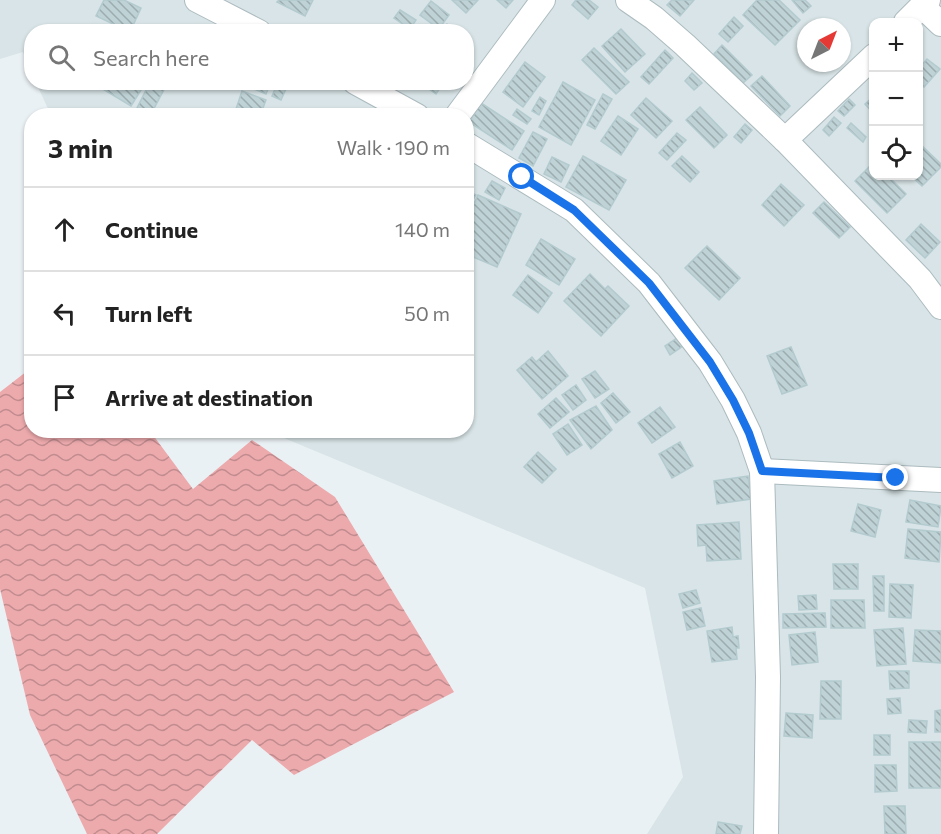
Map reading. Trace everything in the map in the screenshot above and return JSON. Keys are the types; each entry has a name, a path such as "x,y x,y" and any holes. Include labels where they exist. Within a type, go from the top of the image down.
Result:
{"street":[{"path":"197,0 244,24"},
{"path":"463,108 543,0"},
{"path":"628,0 654,18 685,45 785,140 920,279 941,308"},
{"path":"919,9 941,24"},
{"path":"785,140 869,60"},
{"path":"370,90 402,108"},
{"path":"474,149 574,210 649,283 710,362 733,400 749,433 762,471 768,677 766,834"},
{"path":"762,471 941,480"}],"shaded area":[{"path":"0,0 941,0 941,834 647,834 683,777 645,588 284,438 474,438 474,108 48,108 39,90 474,90 474,24 24,24 24,54 23,52 0,59"}],"water":[{"path":"24,373 24,438 155,438 193,489 252,440 335,497 454,692 294,775 252,740 157,834 87,834 30,715 0,589 0,392"}],"building":[{"path":"104,0 124,0 141,8 134,24 113,24 96,16"},
{"path":"279,0 313,0 305,16 277,2"},
{"path":"452,0 478,0 466,13"},
{"path":"497,0 513,0 506,8"},
{"path":"576,0 589,0 598,7 588,19 572,5"},
{"path":"672,0 694,0 680,16 667,5"},
{"path":"757,0 779,0 798,18 797,23 775,45 743,15"},
{"path":"792,0 805,0 811,6 803,13"},
{"path":"431,1 449,15 443,24 432,24 420,15"},
{"path":"400,10 416,20 413,24 403,24 394,18"},
{"path":"734,17 743,26 728,42 719,34"},
{"path":"621,29 645,54 625,72 602,46"},
{"path":"722,45 752,75 743,83 714,54"},
{"path":"594,48 629,82 616,94 582,60"},
{"path":"665,50 673,58 649,84 641,77"},
{"path":"927,59 940,69 924,87 923,86 923,63"},
{"path":"525,62 545,77 523,107 503,92"},
{"path":"692,73 702,83 694,90 685,81"},
{"path":"762,76 790,106 780,116 751,86"},
{"path":"563,82 595,100 571,145 539,127"},
{"path":"104,90 141,90 131,106"},
{"path":"146,90 164,90 154,108 137,108"},
{"path":"256,90 268,90 266,94"},
{"path":"275,90 285,90 281,100 272,96"},
{"path":"242,91 266,100 263,108 236,108"},
{"path":"603,94 612,99 595,129 587,125"},
{"path":"540,97 546,101 539,115 532,111"},
{"path":"646,98 672,121 656,138 631,115"},
{"path":"849,99 855,105 844,116 838,111"},
{"path":"481,103 524,131 512,150 474,125 474,114"},
{"path":"700,107 727,135 714,148 686,120"},
{"path":"517,109 531,119 527,124 513,115"},
{"path":"618,116 638,129 621,155 601,141"},
{"path":"834,117 841,123 829,136 823,130"},
{"path":"851,123 866,137 863,142 847,128"},
{"path":"745,124 752,130 741,143 734,137"},
{"path":"533,132 547,139 533,166 519,158"},
{"path":"677,133 686,140 667,160 659,153"},
{"path":"923,147 941,164 941,167 922,186 915,180 923,180"},
{"path":"583,156 626,180 609,210 566,187"},
{"path":"682,156 699,172 690,182 672,166"},
{"path":"552,157 569,165 561,182 544,174"},
{"path":"869,167 869,180 892,180 906,194 887,213 855,181"},
{"path":"492,181 505,188 499,200 485,192"},
{"path":"781,184 804,205 784,226 762,205"},
{"path":"478,195 521,214 497,267 474,257 474,204"},
{"path":"824,202 850,227 839,238 813,213"},
{"path":"921,224 940,242 925,258 906,240"},
{"path":"541,239 575,259 559,285 526,265"},
{"path":"707,246 740,278 719,300 685,268"},
{"path":"590,274 605,289 608,286 629,306 601,336 564,301"},
{"path":"528,275 552,293 538,313 513,295"},
{"path":"677,338 683,346 670,355 665,346"},
{"path":"791,347 807,385 782,394 767,356"},
{"path":"548,351 568,376 542,399 517,370 532,357 536,362"},
{"path":"595,371 609,389 595,398 582,379"},
{"path":"576,385 586,400 573,410 562,395"},
{"path":"613,393 630,412 616,423 601,403"},
{"path":"556,398 569,412 550,428 538,414"},
{"path":"596,406 612,430 591,449 570,420"},
{"path":"660,407 675,427 652,443 638,423"},
{"path":"568,424 582,445 567,455 553,434"},
{"path":"680,442 693,466 672,478 659,454"},
{"path":"538,452 556,469 542,483 524,467"},
{"path":"748,476 751,499 717,504 714,481"},
{"path":"910,500 941,506 938,527 906,522"},
{"path":"858,504 881,510 875,537 851,531"},
{"path":"739,522 741,559 707,561 706,545 698,546 697,525"},
{"path":"908,529 941,532 939,562 905,558"},
{"path":"833,564 858,564 858,589 834,589"},
{"path":"873,576 884,576 884,611 874,611"},
{"path":"890,584 913,585 911,618 889,617"},
{"path":"696,590 700,603 683,608 679,594"},
{"path":"816,595 817,609 799,610 798,596"},
{"path":"831,600 864,600 865,628 831,628"},
{"path":"701,608 705,626 687,630 683,612"},
{"path":"825,613 826,627 783,628 783,614"},
{"path":"732,627 733,637 738,636 737,659 712,662 707,631"},
{"path":"903,628 906,664 877,666 874,630"},
{"path":"915,630 941,631 941,663 913,661"},
{"path":"815,632 818,662 792,665 789,635"},
{"path":"889,671 909,671 909,688 890,689"},
{"path":"821,681 841,681 841,719 820,719"},
{"path":"900,698 901,713 888,714 887,699"},
{"path":"941,710 941,732 935,732 935,711"},
{"path":"786,713 813,715 812,738 784,736"},
{"path":"909,720 927,721 926,733 908,732"},
{"path":"874,735 890,735 890,755 874,755"},
{"path":"909,742 941,742 941,788 909,788"},
{"path":"875,765 896,765 897,791 875,792"},
{"path":"884,806 905,806 906,834 885,834"},
{"path":"718,822 742,826 740,834 716,834"}],"route":[{"path":"522,177 574,210 649,283 710,362 733,400 749,433 762,471 896,478"}]}
